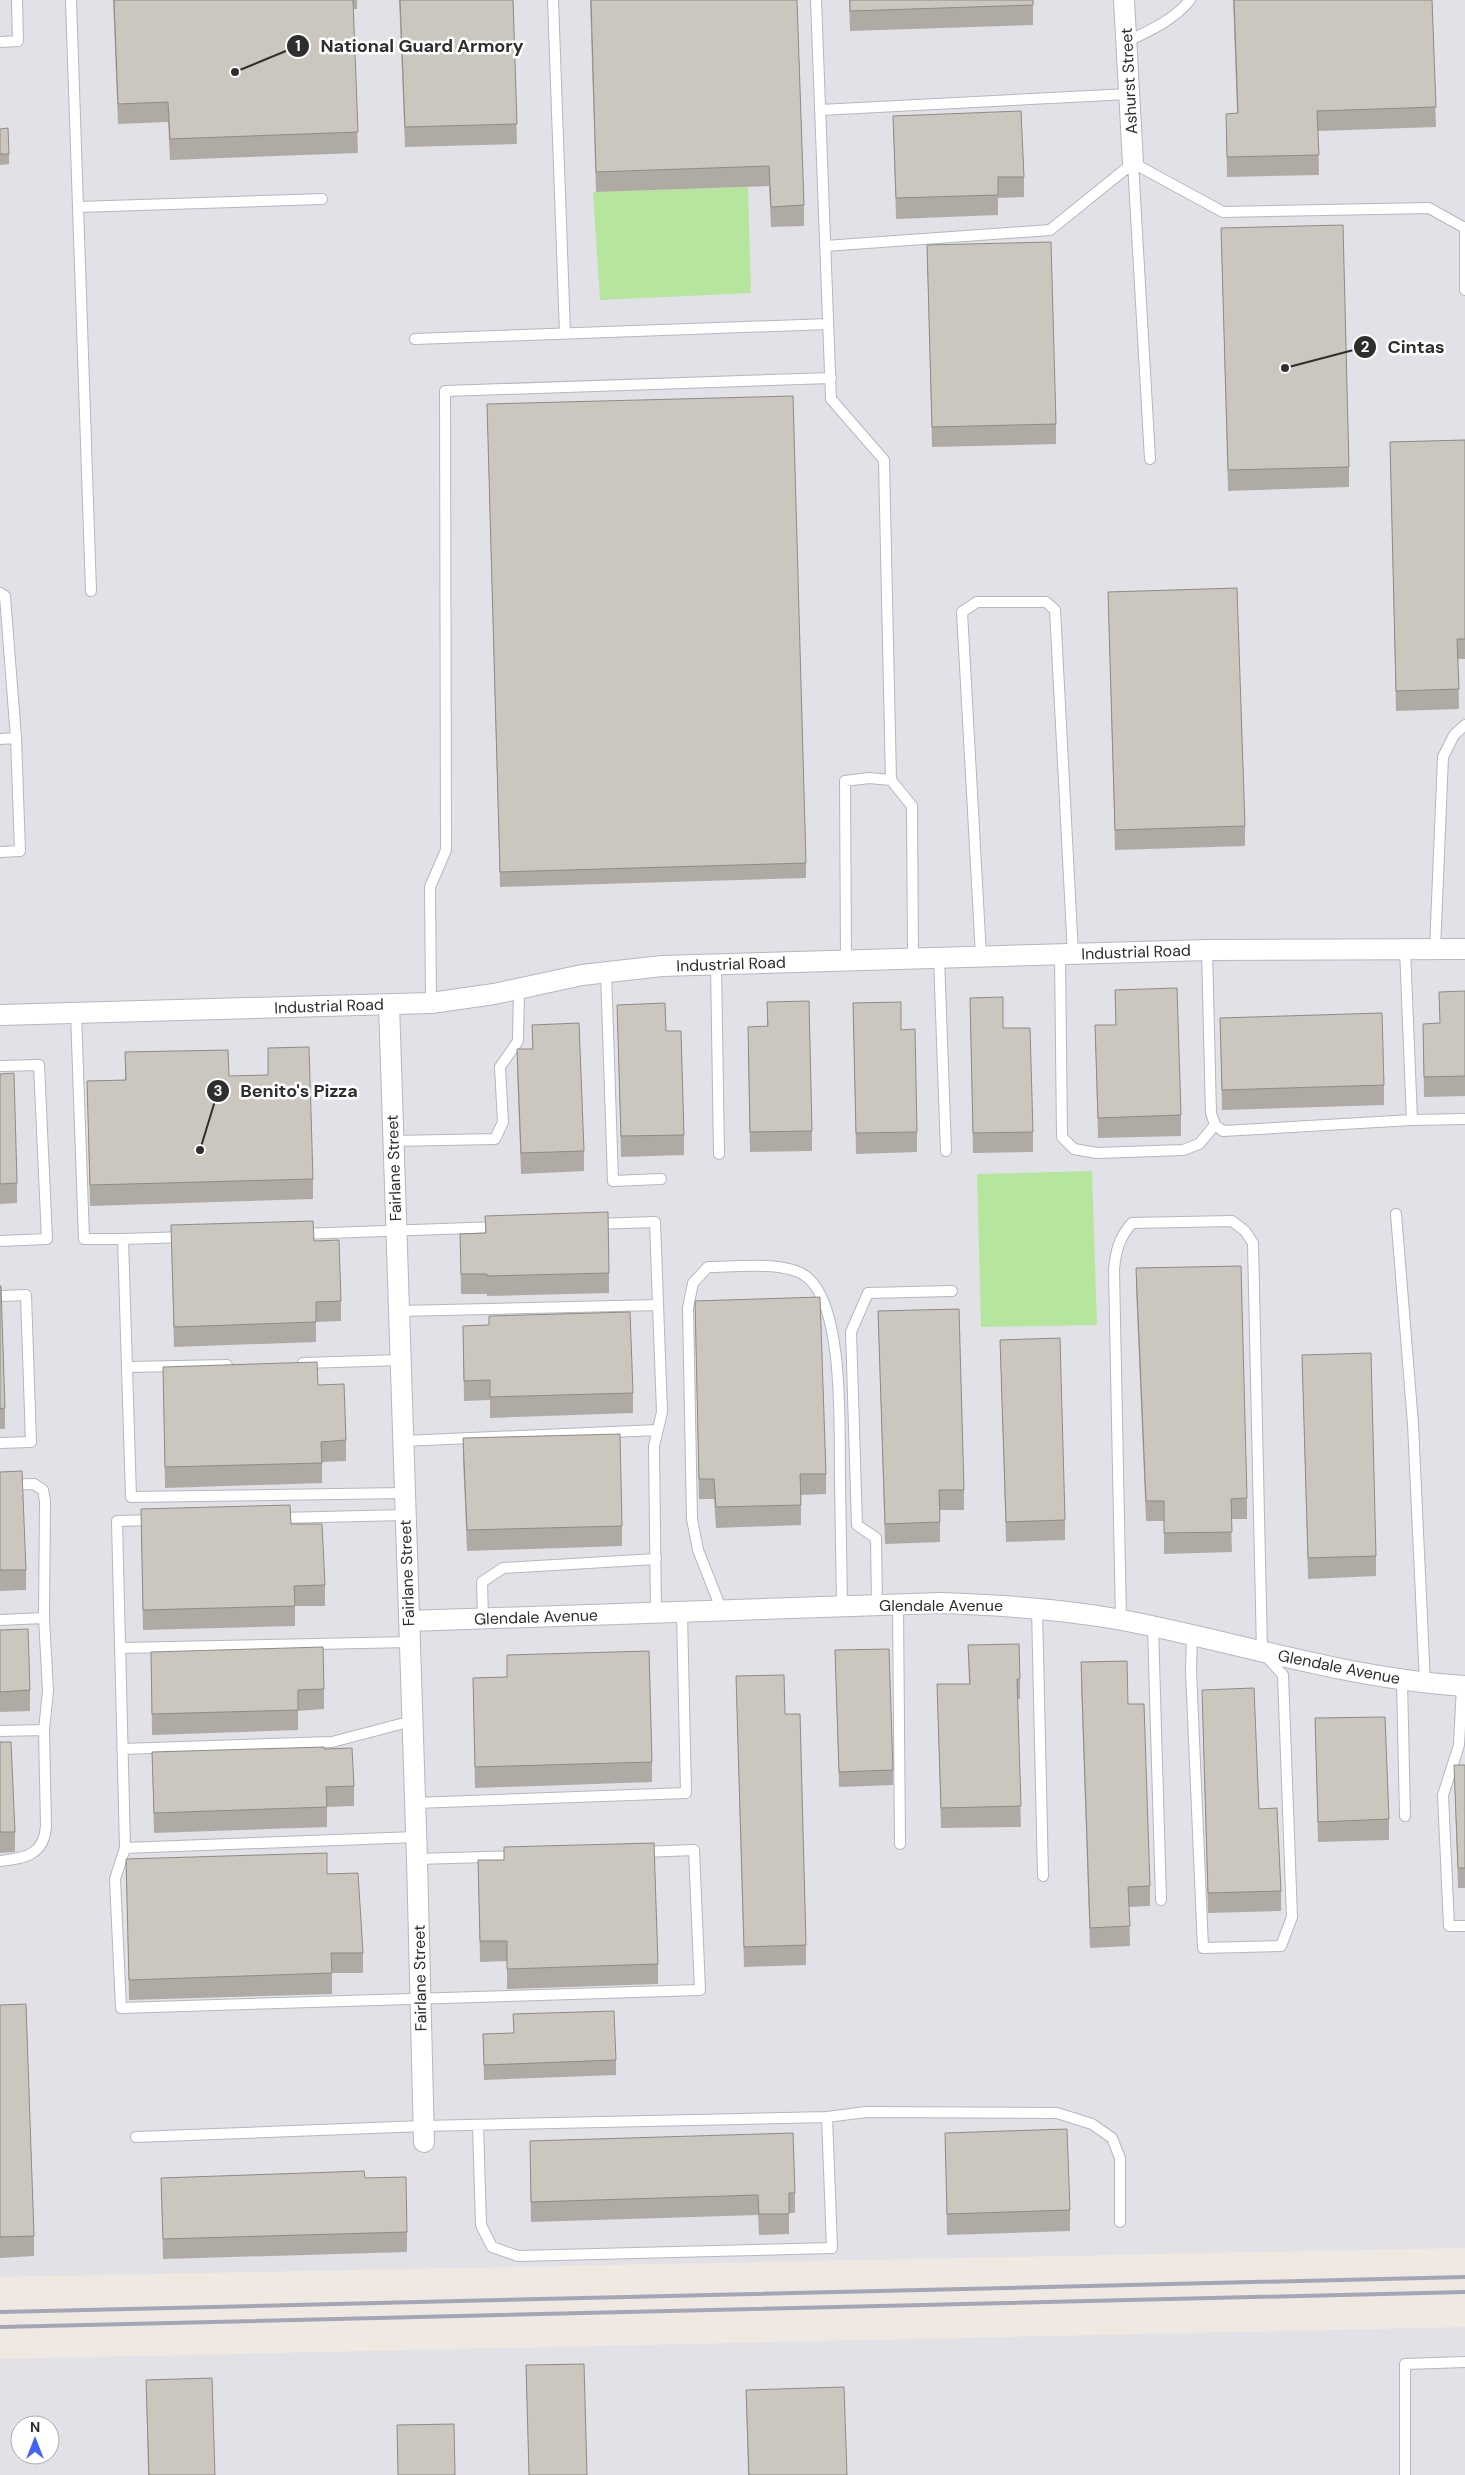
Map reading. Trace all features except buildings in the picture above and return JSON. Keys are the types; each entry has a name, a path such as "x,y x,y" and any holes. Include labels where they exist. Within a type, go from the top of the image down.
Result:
{"street":[{"name":"Ashurst Street","path":"1124,0 1133,162"},
{"name":"Industrial Road","path":"0,1015 431,1002 519,988 606,971 662,966 1207,950 1465,948"},
{"name":"Fairlane Street","path":"389,1004 424,2134"},
{"name":"Glendale Avenue","path":"409,1621 941,1603 1037,1608 1121,1620 1360,1673 1425,1683 1464,1686"}],"lane":[{"path":"0,42 18,41 17,0"},
{"path":"71,0 91,591"},
{"path":"552,0 564,334"},
{"path":"816,0 832,399 884,460 890,780 912,806 913,958"},
{"path":"1126,42 1150,31 1172,17 1190,0"},
{"path":"820,110 1129,94"},
{"path":"826,246 1050,230 1133,162"},
{"path":"1133,162 1223,212 1429,208 1464,227 1465,290"},
{"path":"1133,162 1150,459"},
{"path":"78,207 322,199"},
{"path":"415,339 828,324"},
{"path":"431,1002 430,887 446,850 445,391 831,378"},
{"path":"0,592 5,596 16,738 20,851 0,852"},
{"path":"981,956 962,612 977,602 1046,602 1055,610 1066,954 1062,1137 1074,1149 1097,1153 1184,1150 1199,1144 1215,1124"},
{"path":"1435,949 1443,757 1454,735 1465,725"},
{"path":"0,739 16,738"},
{"path":"846,960 845,781 870,778 890,780"},
{"path":"1405,949 1412,1120"},
{"path":"1207,950 1210,1113 1215,1124 1223,1131 1412,1120 1465,1119"},
{"path":"939,958 946,1151"},
{"path":"716,964 719,1154"},
{"path":"606,971 613,1181 661,1180"},
{"path":"394,1142 495,1138 503,1122 500,1067 518,1041 519,988"},
{"path":"76,1013 84,1239 192,1237"},
{"path":"0,1066 39,1065 47,1239 0,1241"},
{"path":"1396,1214 1413,1424 1425,1683"},
{"path":"1121,1620 1114,1269 1116,1248 1122,1234 1132,1223 1232,1221 1246,1231 1253,1243 1262,1652 1283,1675 1292,1917 1281,1946 1203,1948 1191,1670 1192,1636"},
{"path":"586,1224 655,1222 662,1412 654,1446 656,1612"},
{"path":"289,1234 506,1227"},
{"path":"124,1239 130,1497 405,1493"},
{"path":"722,1611 698,1550 692,1519 688,1308 694,1283 708,1267 790,1268 808,1278 826,1305 838,1374 842,1607"},
{"path":"877,1606 876,1538 858,1525 851,1332 868,1293 952,1292"},
{"path":"0,1296 26,1295 30,1442 0,1443"},
{"path":"399,1311 658,1306"},
{"path":"293,1363 400,1360"},
{"path":"128,1367 235,1365"},
{"path":"403,1441 657,1430"},
{"path":"0,1484 34,1484 43,1490 44,1618 48,1691 44,1730 46,1826 44,1841 31,1854 20,1859 0,1861"},
{"path":"266,1518 406,1515"},
{"path":"167,1520 117,1521 124,1848 115,1879 121,2008 700,1990 694,1850 634,1852"},
{"path":"483,1618 482,1582 503,1568 656,1559"},
{"path":"898,1605 900,1844"},
{"path":"1037,1608 1043,1876"},
{"path":"415,1803 686,1793 682,1612"},
{"path":"0,1620 44,1618"},
{"path":"1153,1627 1161,1900"},
{"path":"120,1648 410,1642"},
{"path":"1402,1680 1405,1816"},
{"path":"1464,1686 1459,1745 1443,1795 1449,1926 1465,1926"},
{"path":"122,1748 332,1742 412,1721"},
{"path":"2,1731 44,1730"},
{"path":"124,1848 416,1837"},
{"path":"417,1860 526,1856"},
{"path":"136,2137 424,2134 478,2125 827,2117 866,2112 1057,2113 1092,2124 1112,2138 1120,2158 1120,2222"},
{"path":"478,2125 481,2225 492,2247 518,2256 832,2248 827,2117"},
{"path":"1405,2475 1405,2364 1465,2362"}],"shaded area":[{"path":"0,0 1465,0 1465,2248 0,2277"},
{"path":"1465,2327 1465,2475 0,2475 0,2359"}],"green space":[{"path":"748,187 751,293 600,300 593,192"},
{"path":"1092,1171 1097,1325 981,1327 977,1174"}],"railway":[{"path":"0,2312 1465,2277"},
{"path":"0,2327 1465,2292"}],"place":[{"name":"National Guard Armory","path":"235,72"},
{"name":"Cintas","path":"1285,368"},
{"name":"Benito's Pizza","path":"200,1150"}]}
